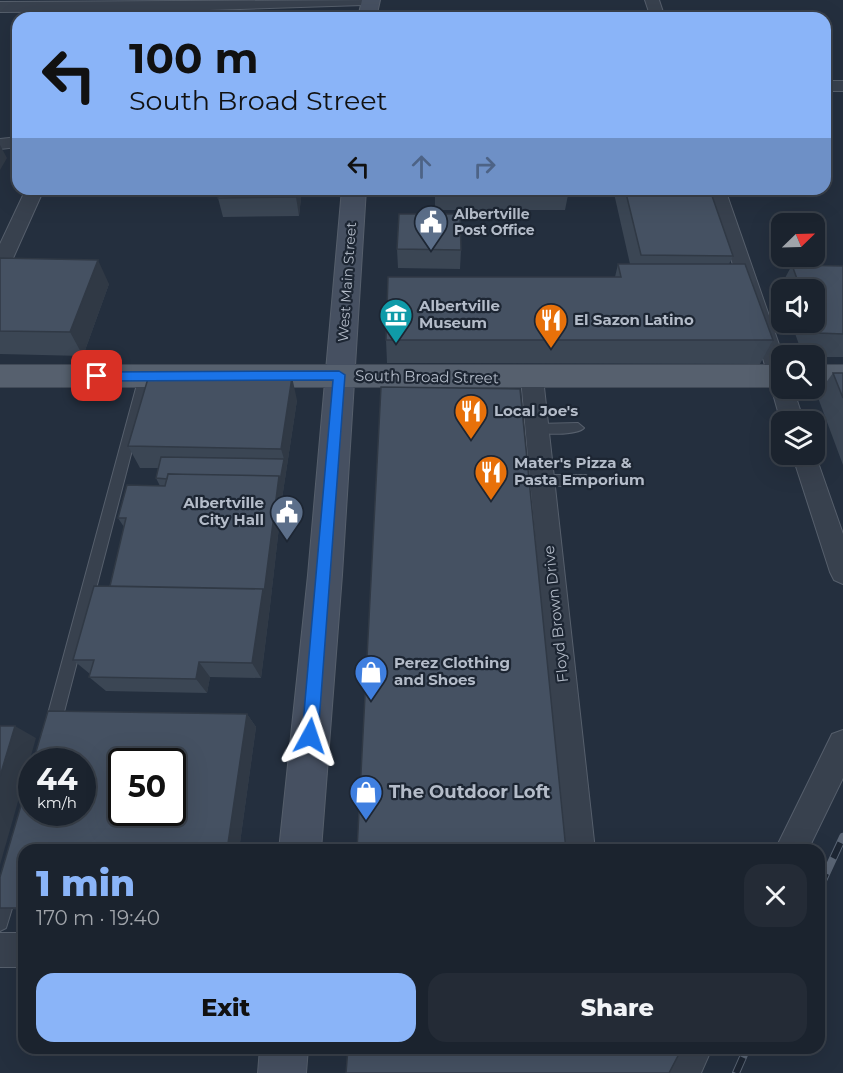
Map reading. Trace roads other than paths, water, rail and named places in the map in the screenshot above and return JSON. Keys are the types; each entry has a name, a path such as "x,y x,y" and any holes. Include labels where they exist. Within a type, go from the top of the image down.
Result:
{"main road":[{"name":"West Main Street","path":"300,844 354,195"},
{"name":"South Broad Street","path":"0,376 339,375 771,382"},
{"path":"825,376 843,376"},
{"path":"282,1073 284,1054"}],"street":[{"path":"0,7 66,3 118,12 363,0"},
{"path":"0,265 32,195"},
{"path":"718,195 771,349"},
{"name":"Floyd Brown Drive","path":"532,378 578,844"},
{"path":"808,465 843,572"},
{"path":"794,844 843,745"},
{"path":"0,950 18,950"},
{"path":"682,1073 691,1054"}],"lane":[{"path":"47,748 145,376"},
{"path":"537,429 578,428"},
{"path":"542,480 586,480"},
{"path":"0,922 11,880"}],"railway":[{"path":"825,876 843,837"},
{"path":"736,1073 744,1054"}],"place":[{"name":"Albertville Post Office","path":"431,251"},
{"name":"Albertville Museum","path":"396,344"},
{"name":"El Sazon Latino","path":"551,349"},
{"name":"Local Joe's","path":"471,440"},
{"name":"Mater's Pizza & Pasta Emporium","path":"491,501"},
{"name":"Albertville City Hall","path":"287,541"},
{"name":"Perez Clothing and Shoes","path":"371,701"},
{"name":"The Outdoor Loft","path":"366,821"}]}
